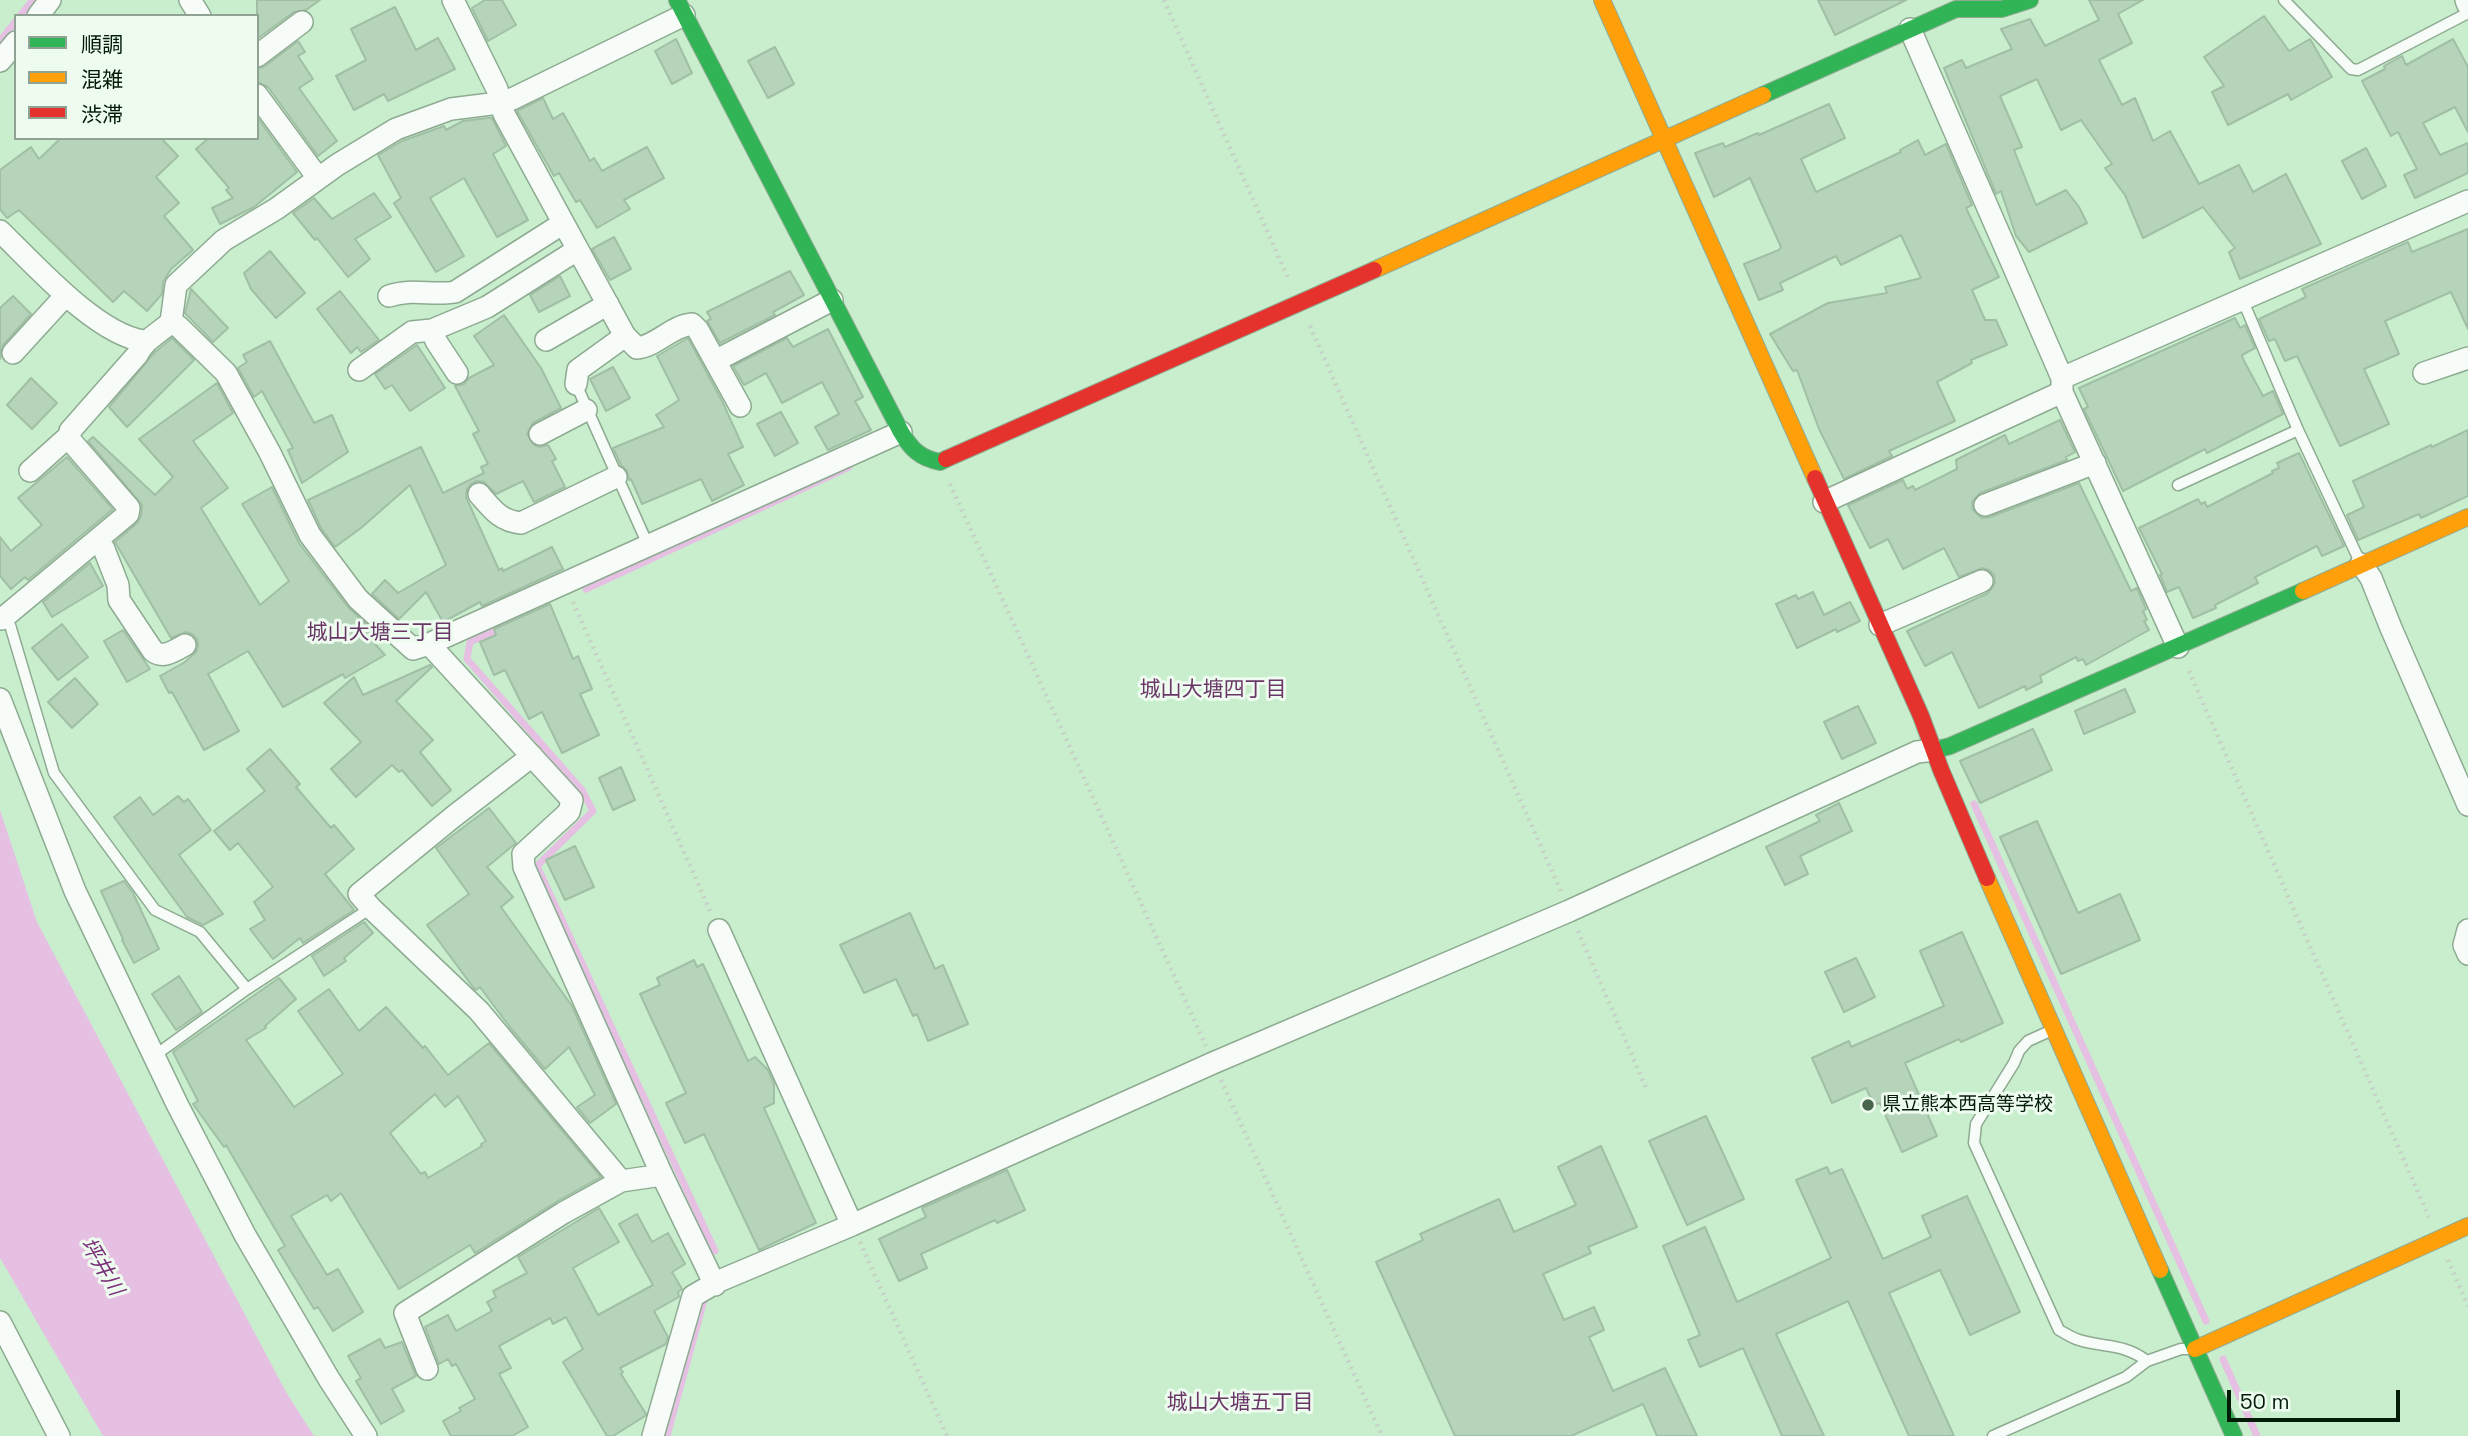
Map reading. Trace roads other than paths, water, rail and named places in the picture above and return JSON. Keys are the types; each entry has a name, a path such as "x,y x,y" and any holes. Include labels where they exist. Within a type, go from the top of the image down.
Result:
{"street":[{"path":"39,14 50,0"},
{"path":"453,0 497,89 499,103 576,250 625,336 637,348 645,347 684,325 692,324 698,330 740,406"},
{"path":"1602,0 1880,625 2053,1030 2234,1436"},
{"path":"0,231 66,295 113,331 133,340 144,341 156,336 172,322 176,285 224,240 276,209 318,177 396,129 424,117 451,109 512,99 680,7 901,432 914,453 924,459 940,462 1665,140 1910,29 1954,4 1992,12 2030,0"},
{"path":"2466,0 2468,5"},
{"path":"259,54 302,22"},
{"path":"1910,29 2095,463 2178,647"},
{"path":"0,61 14,44"},
{"path":"259,98 318,177"},
{"path":"1824,502 2062,385 2468,201"},
{"path":"389,296 403,291 442,295 455,292 562,223"},
{"path":"359,370 412,332 432,330 487,307 576,250"},
{"path":"13,353 66,295"},
{"path":"716,361 832,300"},
{"path":"546,340 608,304"},
{"path":"172,322 226,373 270,453 310,535 358,599 413,649 901,432"},
{"path":"432,330 457,373"},
{"path":"576,384 578,370 625,336"},
{"path":"30,471 69,436 70,431 137,355 144,341"},
{"path":"2424,373 2468,358"},
{"path":"540,434 586,410"},
{"path":"1,619 128,514 128,508 69,436"},
{"path":"1985,505 2095,463"},
{"path":"479,494 493,512 506,522 521,523 616,477"},
{"path":"653,1436 693,1296 715,1284 1213,1063 1569,911 1917,752 1950,746 2468,517"},
{"path":"98,540 118,584 119,600 153,651 164,655 185,645"},
{"path":"2361,564 2371,578 2390,628 2468,805"},
{"path":"1880,625 1982,581"},
{"path":"429,644 572,800 569,812 523,855 524,867 715,1284"},
{"path":"0,699 75,891 154,1056 245,1235 329,1379 366,1436"},
{"path":"532,756 359,894 479,1011 621,1181"},
{"path":"719,930 852,1225"},
{"path":"2468,930 2464,944 2468,954"},
{"path":"427,1369 405,1313 563,1213 621,1181 663,1175"},
{"path":"2195,1349 2468,1226"},
{"path":"0,1322 59,1436"}],"lane":[{"path":"2284,0 2351,69 2358,70 2468,13"},
{"path":"2243,301 2298,430 2361,564"},
{"path":"576,384 648,545"},
{"path":"2178,485 2298,430"},
{"path":"1,619 10,625 54,773 155,910 200,932 247,989"},
{"path":"154,1056 247,989 371,908"},
{"path":"2053,1030 2028,1041 2019,1051 1976,1124 1975,1143 2059,1330 2077,1340 2118,1346 2135,1352 2147,1361"},
{"path":"1993,1436 2126,1377 2147,1361 2181,1349 2195,1349"}],"water":[{"name":"坪井川","path":"0,810 37,922 286,1392 314,1436 103,1436 0,1258"}],"waterway":[{"path":"22,14 33,0"},
{"path":"0,41 14,24"},
{"path":"586,589 849,467"},
{"path":"503,627 470,642 467,659 582,790 593,811 537,866 715,1251"},
{"path":"1974,804 2206,1321"},
{"path":"667,1436 704,1300"},
{"path":"2223,1359 2257,1436"}],"place":[{"name":"県立熊本西高等学校","path":"1868,1105"}],"district":[{"name":"城山大塘三丁目","path":"380,633"},
{"name":"城山大塘四丁目","path":"1213,690"},
{"name":"城山大塘五丁目","path":"1240,1403"}]}
